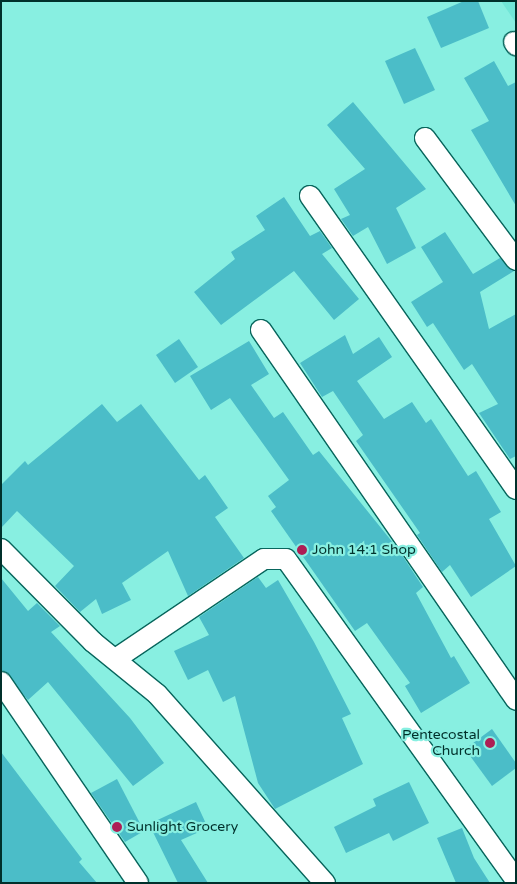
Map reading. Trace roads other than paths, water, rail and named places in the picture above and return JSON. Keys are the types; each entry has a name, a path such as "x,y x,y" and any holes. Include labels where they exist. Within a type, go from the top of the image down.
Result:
{"street":[{"path":"425,138 516,260"},
{"path":"310,196 516,488"},
{"path":"261,330 516,700"},
{"path":"1,549 93,642 117,658 157,694 325,883"},
{"path":"117,658 264,559 286,559 516,880"},
{"path":"1,682 138,883"}],"place":[{"name":"John 14:1 Shop","path":"302,550"},
{"name":"Pentecostal Church","path":"490,743"},
{"name":"Sunlight Grocery","path":"117,827"}]}
